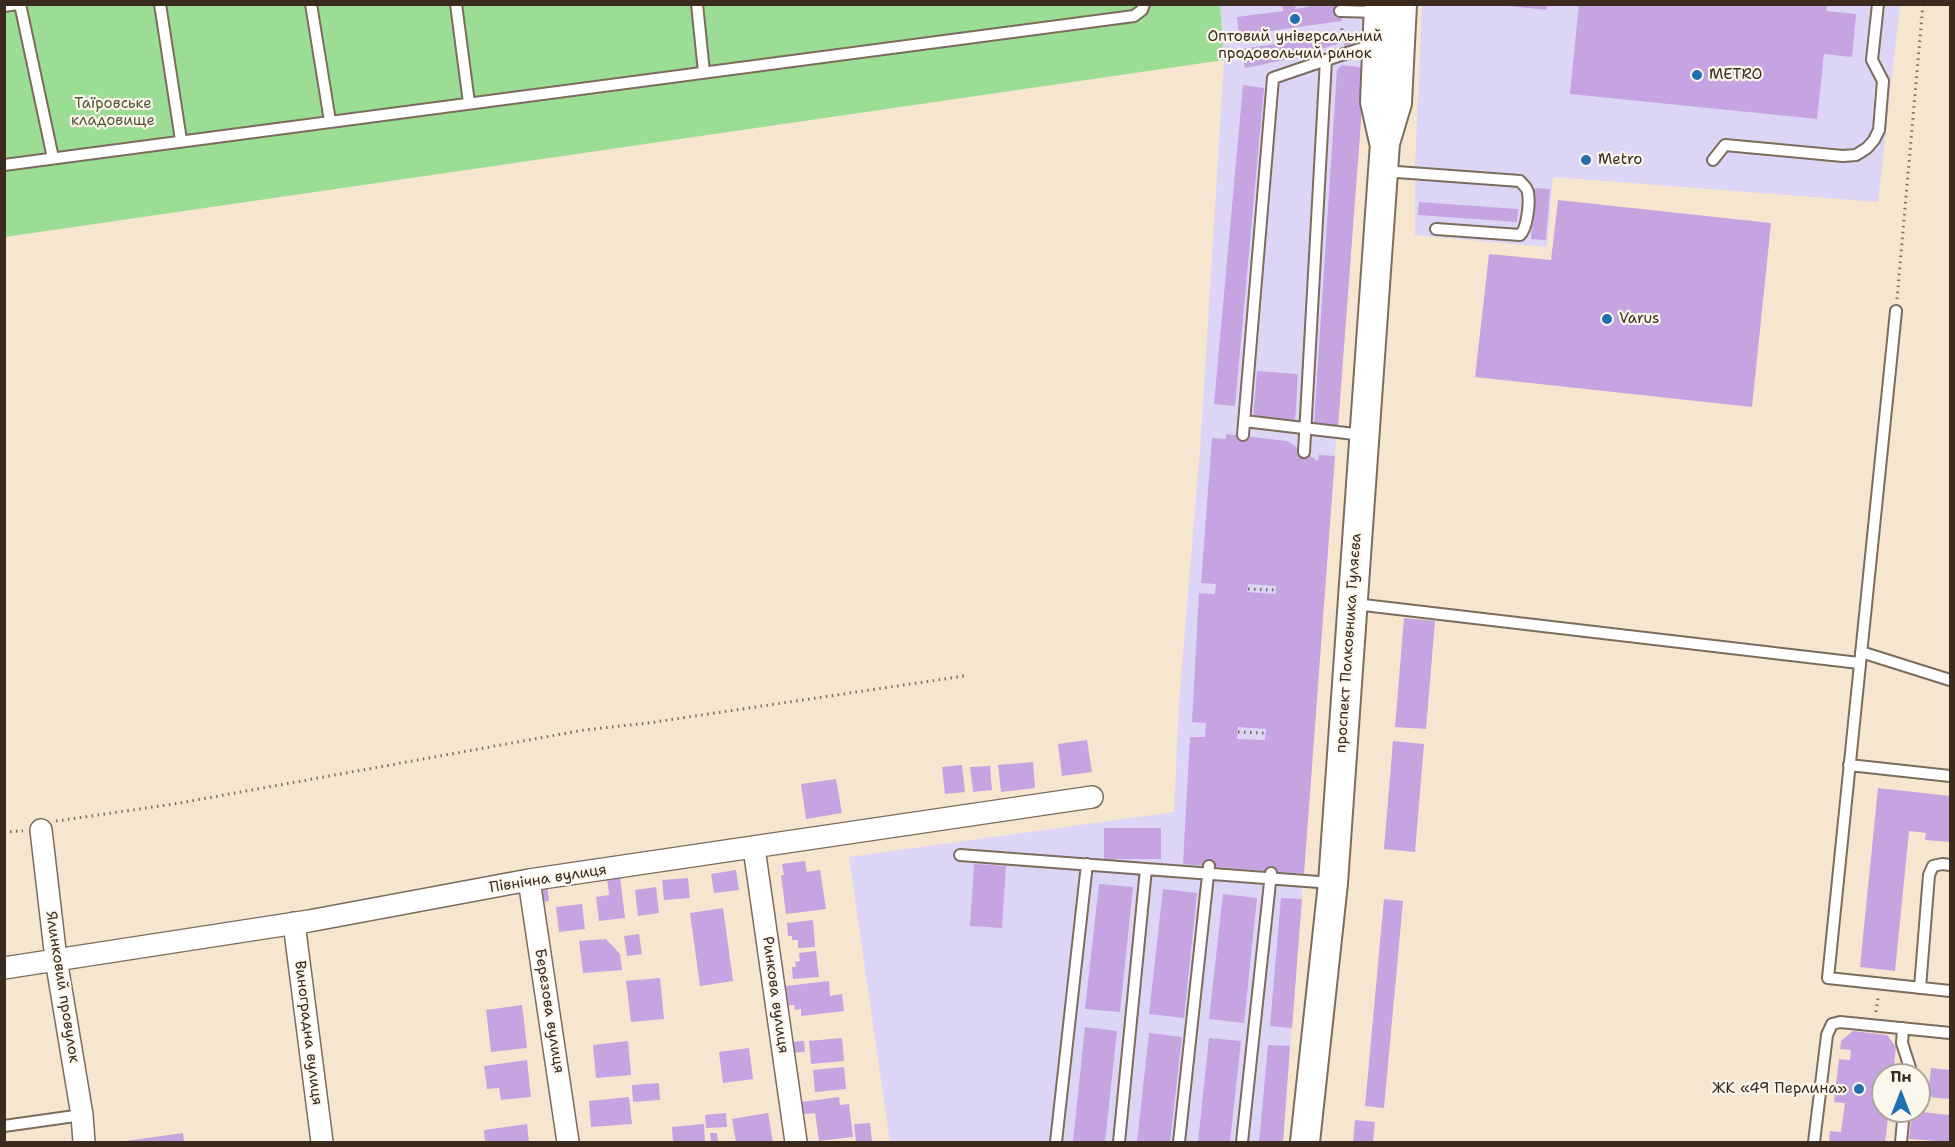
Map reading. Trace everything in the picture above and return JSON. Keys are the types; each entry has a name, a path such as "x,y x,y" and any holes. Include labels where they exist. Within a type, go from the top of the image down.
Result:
{"main road":[{"name":"проспект Полковника Гуляєва","path":"1305,1143 1333,883 1383,171 1384,143 1375,102 1377,43 1387,7"},
{"name":"проспект Полковника Гуляєва","path":"1384,143 1397,103 1387,7"}],"street":[{"name":"Північна вулиця","path":"4,968 294,923 529,880 1092,797"},
{"name":"Ялинковий провулок","path":"41,830 56,959 82,1115 84,1143"},
{"name":"Ринкова вулиця","path":"754,848 796,1143"},
{"name":"Березова вулиця","path":"529,880 568,1143"},
{"name":"Виноградна вулиця","path":"294,923 322,1143"}],"lane":[{"path":"4,6 19,4 53,158"},
{"path":"160,4 181,140"},
{"path":"311,4 330,121"},
{"path":"456,4 469,103"},
{"path":"697,4 704,72"},
{"path":"4,165 1134,16 1142,10 1143,4"},
{"path":"1713,160 1725,145 1843,156 1856,155 1867,148 1879,130 1883,81 1872,60 1878,4"},
{"path":"1341,11 1387,7"},
{"path":"1243,435 1273,78 1377,43"},
{"path":"1304,452 1326,60"},
{"path":"1383,171 1520,182 1525,186 1528,193 1526,226 1520,235 1436,229"},
{"path":"1896,311 1828,978 1950,991"},
{"path":"1244,421 1364,435"},
{"path":"1352,604 1859,663"},
{"path":"1861,652 1950,680"},
{"path":"1849,765 1950,776"},
{"path":"960,855 1146,869 1209,870 1333,883"},
{"path":"1056,1143 1087,864"},
{"path":"1920,988 1929,875 1933,867 1942,864 1950,865"},
{"path":"1119,1143 1146,869"},
{"path":"1179,1143 1209,870"},
{"path":"1242,1143 1270,875"},
{"path":"1814,1143 1827,1030 1836,1023 1950,1033"},
{"path":"1903,1028 1902,1042 1908,1063"},
{"path":"4,1126 82,1115"},
{"path":"1901,1143 1903,1123"}],"path":[{"path":"1896,311 1923,4"},
{"path":"1340,55 1341,11"},
{"path":"1248,589 1276,590"},
{"path":"4,832 41,830 50,822 174,804 521,740 964,676"},
{"path":"1238,732 1265,733"},
{"path":"1875,1025 1879,984"}],"shaded area":[{"path":"1220,5 1369,5 1283,1142 890,1142 849,857 1174,812 1179,702 1201,436 1224,60"},
{"path":"1422,5 1900,5 1878,202 1553,177 1547,247 1415,235 1415,166"}],"green space":[{"name":"Таїровське кладовище","path":"1220,4 1224,60 5,237 4,5"}],"building":[{"path":"1308,4 1339,4 1342,21 1239,35 1237,17 1283,11 1283,5 1296,5 1295,9 1308,7"},
{"path":"1509,4 1547,4 1547,10 1509,6"},
{"name":"METRO","path":"1579,4 1827,4 1826,11 1856,14 1852,57 1824,54 1817,119 1570,94"},
{"path":"1345,34 1352,35 1351,48 1344,48"},
{"path":"1338,35 1338,44 1313,51 1314,54 1245,68 1241,49"},
{"path":"1342,65 1365,68 1338,427 1314,424 1337,70"},
{"path":"1243,85 1264,88 1235,406 1214,404"},
{"path":"1535,188 1550,189 1546,240 1531,239"},
{"path":"1558,200 1771,223 1752,407 1475,377 1489,254 1551,260"},
{"path":"1419,202 1518,209 1517,222 1418,215"},
{"path":"1257,371 1298,374 1295,422 1253,419"},
{"path":"1226,434 1287,441 1318,461 1319,455 1335,456 1304,874 1183,864 1190,737 1205,737 1206,723 1192,722 1199,593 1215,594 1216,584 1201,583 1212,438 1226,439","holes":["1248,584 1276,586 1276,594 1247,592","1238,727 1266,729 1265,740 1237,739"]},
{"path":"1404,618 1435,621 1426,729 1395,727"},
{"path":"1087,740 1092,772 1062,776 1058,744"},
{"path":"1393,741 1424,744 1415,852 1384,849"},
{"path":"1033,762 1035,788 1001,792 998,765"},
{"path":"962,765 965,792 945,794 942,767"},
{"path":"990,766 992,790 973,792 970,767"},
{"path":"836,779 842,813 806,819 801,784"},
{"path":"1878,788 1950,796 1950,842 1925,840 1926,833 1909,831 1895,971 1860,967"},
{"path":"1104,828 1161,828 1161,859 1104,859"},
{"path":"805,861 807,872 820,870 826,909 786,914 781,875 784,875 782,864"},
{"path":"974,864 1006,866 1002,928 970,926"},
{"path":"736,870 739,890 714,893 711,874"},
{"path":"620,877 625,918 599,921 596,897 609,895 607,878"},
{"path":"688,878 690,898 664,900 662,880"},
{"path":"547,884 549,901 537,903 535,886"},
{"path":"1099,884 1133,887 1120,1012 1085,1009"},
{"path":"656,887 659,913 638,916 635,890"},
{"path":"1163,889 1197,893 1184,1018 1149,1014"},
{"path":"1223,894 1257,898 1244,1023 1209,1019"},
{"path":"1281,898 1302,899 1292,1028 1270,1026"},
{"path":"1384,899 1403,901 1384,1108 1365,1106"},
{"path":"582,904 585,929 559,932 556,907"},
{"path":"723,908 733,981 700,986 690,913"},
{"path":"813,920 815,947 798,948 798,940 792,940 792,936 788,936 787,923"},
{"path":"639,934 642,954 627,956 624,936"},
{"path":"606,939 620,954 622,970 583,973 579,941"},
{"path":"816,951 819,977 793,979 792,967 796,967 795,962 800,961 799,953"},
{"path":"660,978 664,1019 631,1022 626,981"},
{"path":"829,981 830,996 842,994 844,1011 801,1016 801,1009 795,1010 794,1005 779,1006 777,987"},
{"path":"522,1005 527,1048 491,1052 486,1010"},
{"path":"1085,1027 1117,1031 1105,1142 1073,1142"},
{"name":"ЖК «49 Перлина»","path":"1853,1031 1887,1035 1896,1047 1894,1063 1871,1063 1871,1123 1887,1123 1885,1142 1829,1142 1830,1131 1841,1132 1845,1103 1834,1102 1839,1059 1850,1060 1851,1050 1840,1049 1841,1041"},
{"path":"1149,1033 1182,1037 1170,1142 1137,1142"},
{"path":"842,1038 844,1061 811,1064 809,1041"},
{"path":"1209,1038 1241,1041 1230,1142 1198,1142"},
{"path":"628,1041 631,1075 596,1078 593,1045"},
{"path":"804,1041 805,1052 785,1053 785,1042"},
{"path":"1268,1045 1290,1046 1283,1142 1259,1142"},
{"path":"749,1048 753,1079 723,1083 719,1052"},
{"path":"527,1060 531,1097 501,1100 499,1088 487,1089 484,1066"},
{"path":"844,1067 846,1089 815,1092 813,1070"},
{"path":"1931,1068 1950,1070 1950,1099 1931,1097"},
{"path":"659,1083 660,1100 633,1102 632,1085"},
{"path":"629,1097 632,1124 591,1127 589,1101"},
{"path":"839,1097 840,1105 849,1104 853,1137 819,1141 815,1113 796,1115 794,1103"},
{"path":"726,1113 727,1127 706,1128 705,1115"},
{"path":"768,1113 773,1142 736,1142 732,1119"},
{"path":"1931,1113 1950,1115 1950,1142 1909,1139 1911,1123 1931,1123"},
{"path":"1355,1120 1375,1122 1373,1142 1353,1142"},
{"path":"870,1123 872,1142 856,1142 854,1124"},
{"path":"527,1124 529,1142 485,1142 484,1130"},
{"path":"704,1124 705,1142 673,1142 672,1127"},
{"path":"183,1133 184,1142 125,1142 125,1141"},
{"path":"710,1133 717,1133 718,1142 711,1142"}],"place":[{"name":"Оптовий універсальний продовольчий ринок","path":"1295,19"},
{"name":"METRO","path":"1697,75"},
{"name":"Metro","path":"1586,160"},
{"name":"Varus","path":"1607,319"},
{"name":"ЖК «49 Перлина»","path":"1859,1089"}]}
